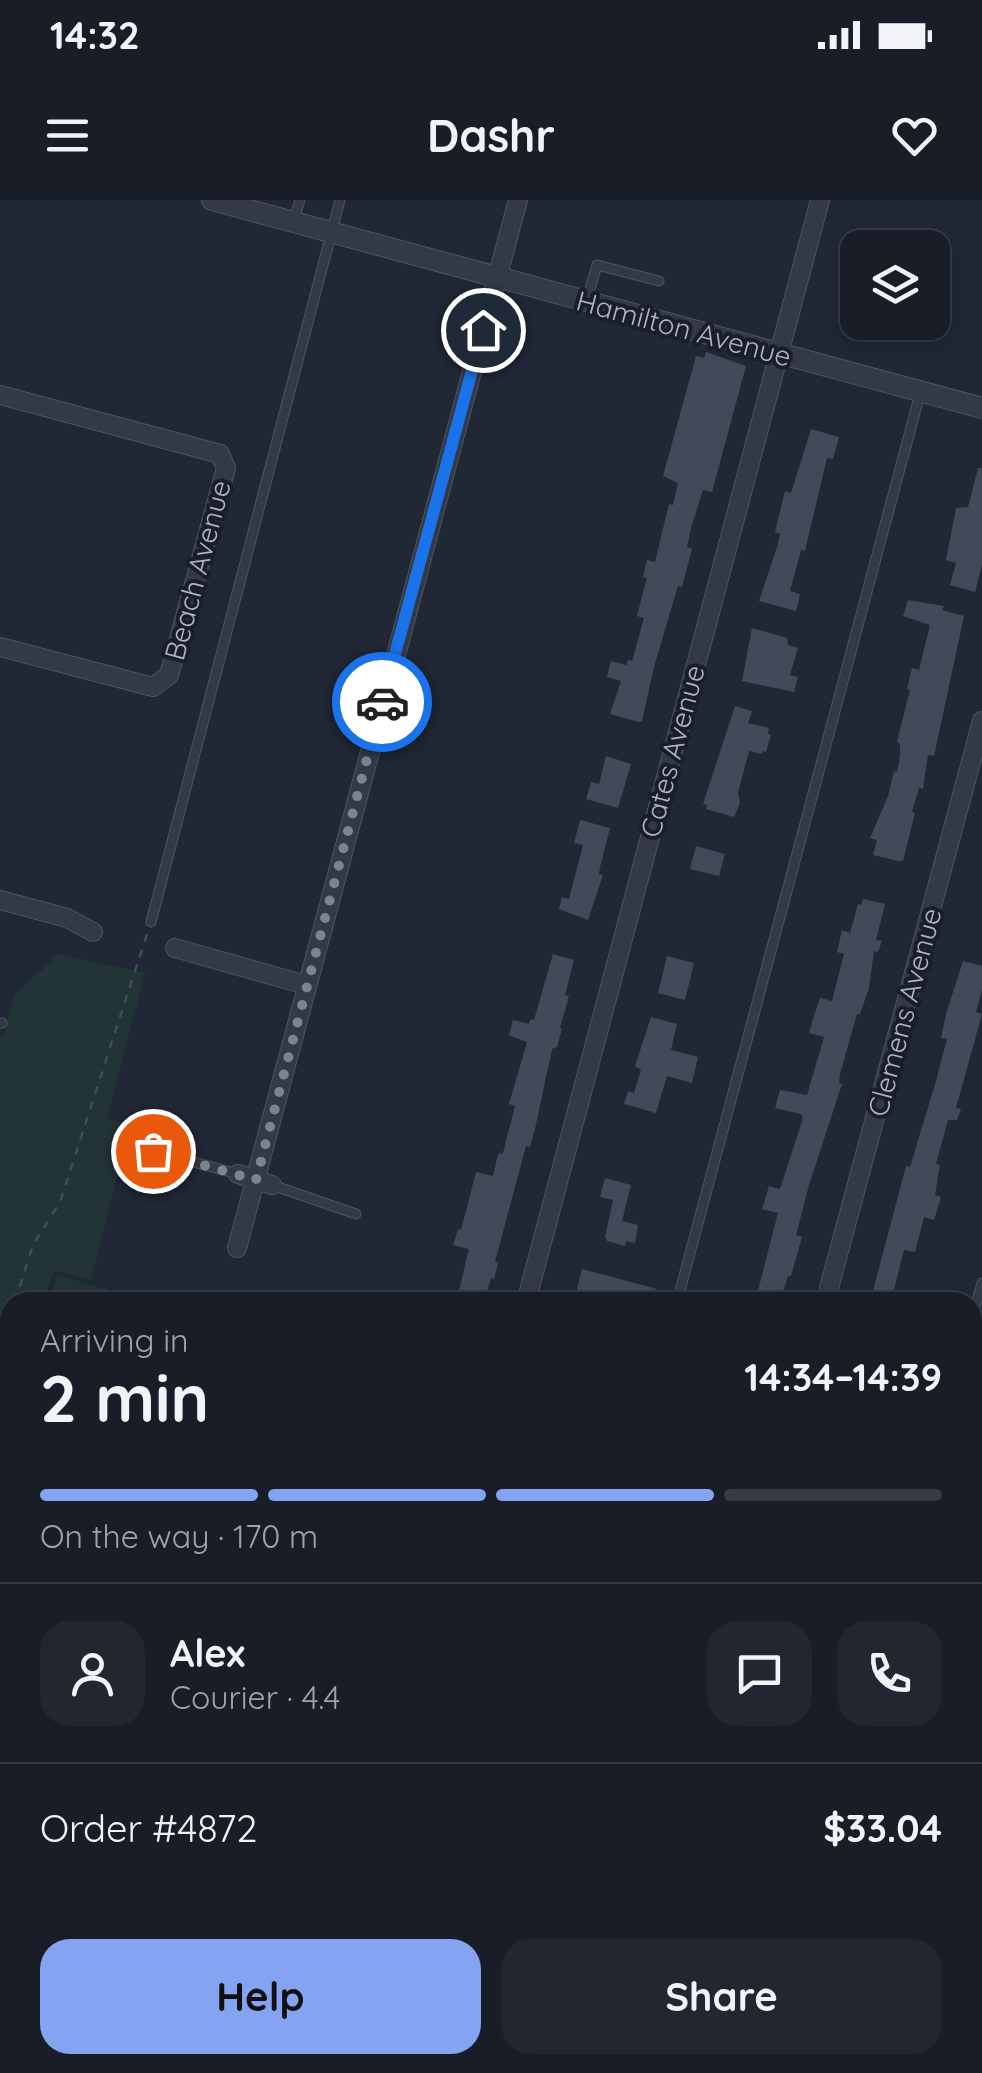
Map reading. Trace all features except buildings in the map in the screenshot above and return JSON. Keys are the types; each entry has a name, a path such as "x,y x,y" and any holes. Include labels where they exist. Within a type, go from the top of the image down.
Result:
{"street":[{"name":"Hamilton Avenue","path":"212,200 252,205 293,222 982,408"},
{"path":"237,1248 518,200"},
{"name":"Cates Avenue","path":"532,1292 820,200"},
{"name":"Beach Avenue","path":"0,395 220,454 226,468 169,675 153,687 0,648"},
{"name":"Clemens Avenue","path":"830,1292 982,721"},
{"path":"0,900 66,918 94,932"},
{"path":"175,948 306,984"}],"lane":[{"path":"293,222 300,200"},
{"path":"151,922 340,200"},
{"path":"586,301 597,265 659,281"},
{"path":"680,1292 921,392"},
{"path":"153,1151 356,1214"}],"path":[{"path":"18,1292 33,1245 60,1202 151,922"}],"shaded area":[{"path":"58,954 145,973 107,1118 130,1125 91,1280 54,1270 46,1292 0,1292 0,1035 4,1035 13,997"},
{"path":"57,1275 106,1289 105,1292 52,1292"}],"way so far":[{"path":"153,1151 256,1180 382,702"}],"route":[{"path":"382,702 483,330"}]}
